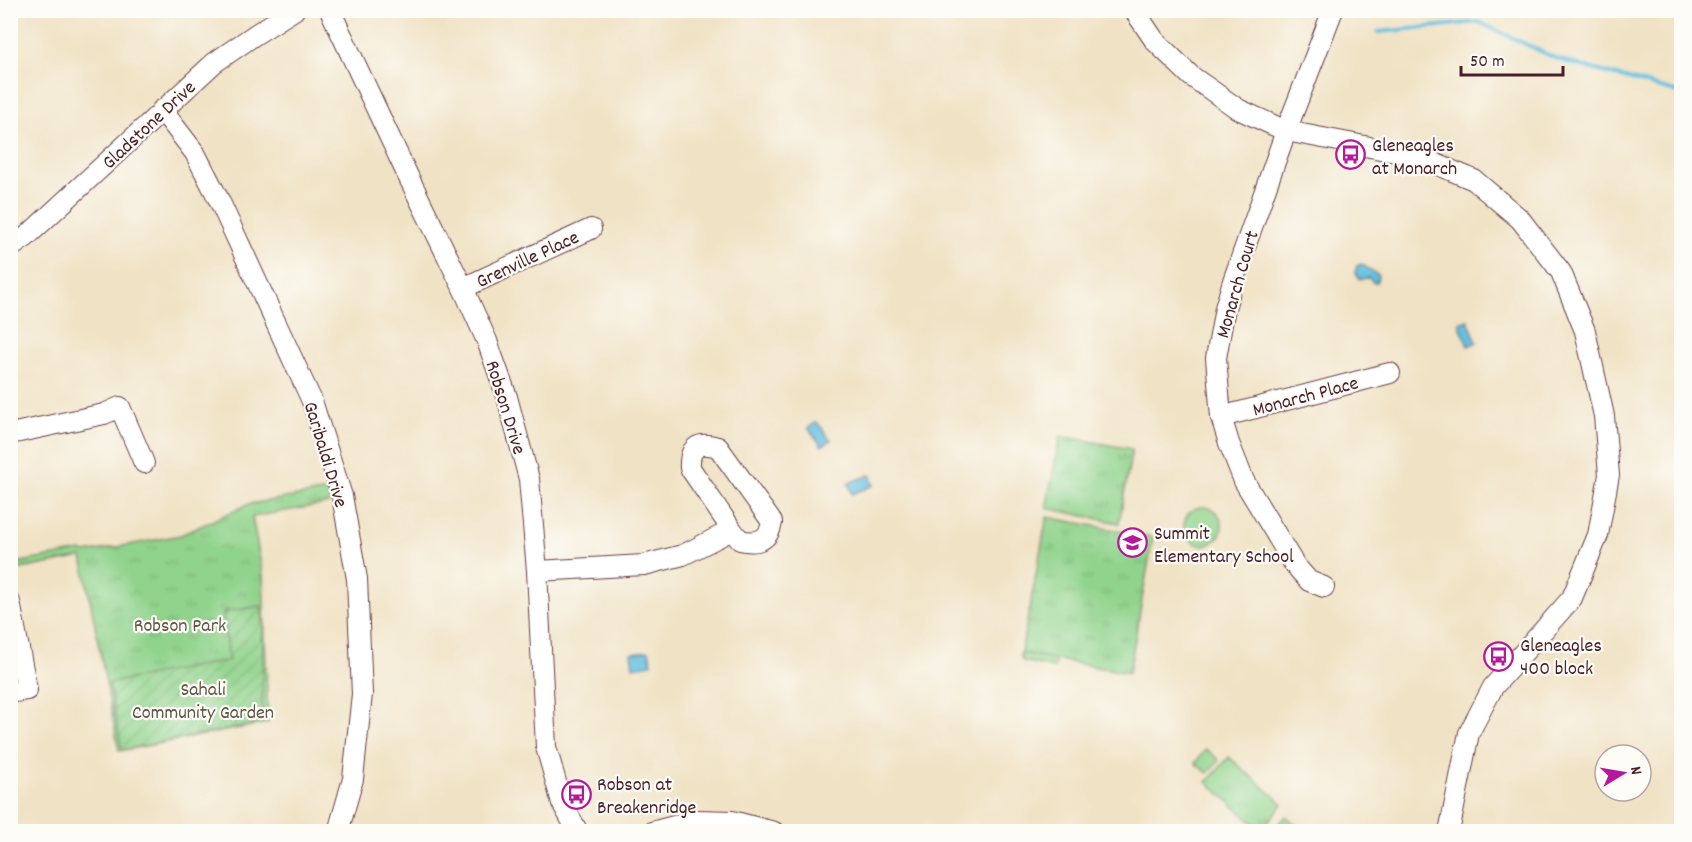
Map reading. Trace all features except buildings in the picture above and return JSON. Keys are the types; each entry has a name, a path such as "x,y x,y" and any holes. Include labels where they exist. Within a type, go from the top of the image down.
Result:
{"street":[{"name":"Gladstone Drive","path":"10,248 26,237 214,63 294,10"},
{"name":"Robson Drive","path":"330,10 463,288 487,341 507,398 529,479 537,572 546,747 562,803 578,831"},
{"path":"1134,10 1155,41 1191,76 1238,109 1286,131 1417,156 1474,180 1521,219 1561,272 1584,331 1604,417 1609,475 1598,535 1572,598 1493,687 1469,733 1449,831"},
{"name":"Monarch Court","path":"1324,587 1309,581 1294,564 1244,481 1221,417 1216,358 1225,308 1286,131 1333,10"},
{"name":"Garibaldi Drive","path":"162,110 195,153 219,200 312,401 342,496 357,579 362,694 353,779 338,831"},
{"name":"Grenville Place","path":"463,288 591,229"},
{"name":"Monarch Place","path":"1221,417 1389,373"},
{"path":"10,434 104,414 120,407 144,463"},
{"path":"707,443 718,447 772,522 771,531 764,539 754,543 740,540 732,530 690,468 689,455 696,446 707,443"},
{"path":"537,572 644,565 683,555 732,530"},
{"path":"10,602 27,690 10,693"},
{"path":"652,831 697,820 732,821 774,831"}],"green space":[{"path":"1060,436 1132,449 1119,523 1046,508"},
{"name":"Robson Park","path":"328,491 331,503 252,517 263,575 268,723 119,751 82,557 16,570 15,563 81,551 86,553 181,535 249,504"},
{"path":"1203,507 1217,512 1222,526 1217,540 1203,545 1189,540 1184,526 1189,512"},
{"path":"1047,517 1153,537 1129,673 1021,653"},
{"name":"Sahali Community Garden","path":"261,606 263,619 262,723 122,750 109,683 229,660 223,612"},
{"path":"1027,624 1057,655 1054,668 1023,661 1020,656"},
{"path":"1206,749 1219,760 1208,773 1195,763"},
{"path":"1229,757 1283,804 1261,830 1207,782"},
{"path":"1286,816 1301,829 1299,831 1273,831"}],"water":[{"path":"1361,264 1378,275 1377,282 1369,278 1359,278 1356,270"},
{"path":"1468,320 1477,342 1468,346 1459,323"},
{"path":"817,422 831,440 822,446 808,428"},
{"path":"870,475 874,485 852,494 848,483"},
{"path":"649,651 652,664 633,667 631,653"}],"waterway":[{"path":"1378,32 1479,22 1557,59 1682,94"}],"place":[{"name":"Gleneagles at Monarch","path":"1351,155"},
{"name":"Summit Elementary School","path":"1133,543"},
{"name":"Gleneagles 400 block","path":"1499,656"},
{"name":"Robson at Breakenridge","path":"576,794"}]}
